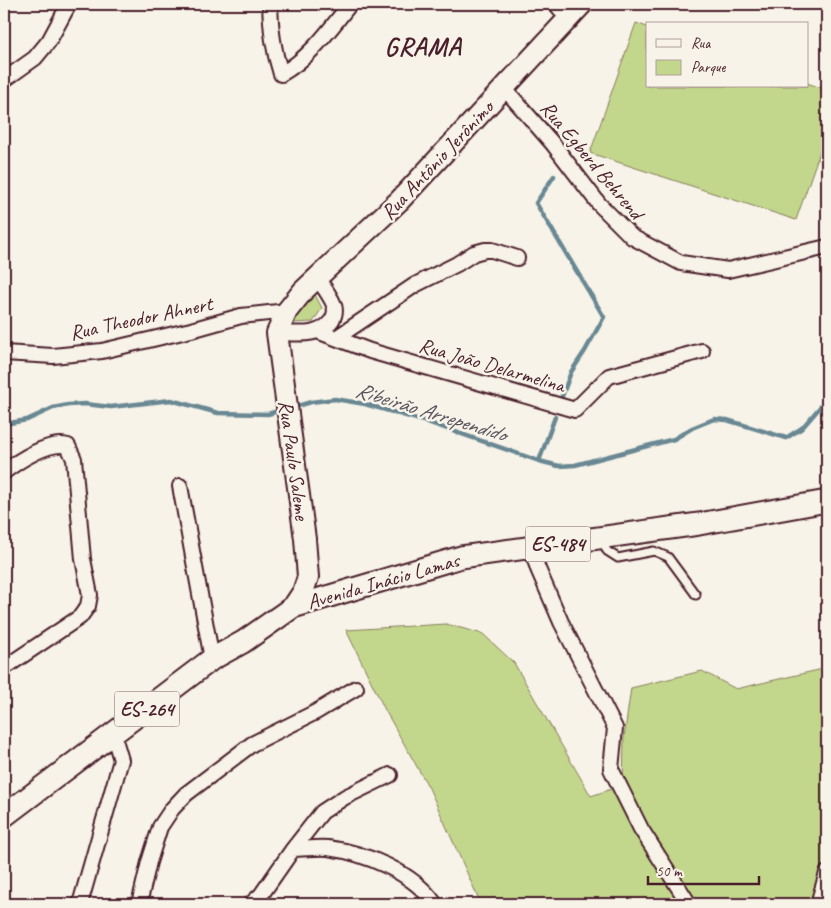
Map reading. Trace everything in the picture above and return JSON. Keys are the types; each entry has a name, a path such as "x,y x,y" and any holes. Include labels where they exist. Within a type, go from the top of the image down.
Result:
{"main road":[{"name":"Rua Antônio Jerônimo","path":"287,311 303,291 400,200 487,105 505,89 562,11 582,4"},
{"path":"277,333 287,311"},
{"name":"Rua Paulo Saleme","path":"277,333 305,539 308,577 303,592 294,607"},
{"name":"Avenida Inácio Lamas","path":"4,816 212,659 243,642 294,607 461,557 699,524 827,501"}],"street":[{"path":"4,80 35,58 49,41 69,4"},
{"path":"270,4 271,34 281,74 291,69 316,45 350,4"},
{"name":"Rua Egberd Behrend","path":"505,89 553,144 598,204 632,238 681,263 728,270 827,246"},
{"path":"336,338 415,285 457,264 474,253 492,250 517,258"},
{"path":"317,332 327,326 335,313 332,301 318,278"},
{"name":"Rua Theodor Ahnert","path":"4,353 53,356 102,351 241,316 287,311"},
{"name":"Rua João Delarmelina","path":"277,333 317,332 370,351 575,410 609,376 702,351"},
{"path":"4,472 19,460 36,452 60,444 68,446 74,459 82,559 90,595 88,606 80,616 4,668"},
{"path":"180,486 212,659"},
{"path":"532,547 538,569 561,622 615,728 611,769 641,830 689,904"},
{"path":"139,904 160,827 181,799 197,784 252,744 316,712 356,688"},
{"path":"80,904 121,760 113,733"},
{"path":"252,904 261,895 322,812 345,797 390,775"},
{"path":"293,849 328,848 379,861 408,878 431,898 435,904"},
{"path":"818,904 827,873"}],"lane":[{"path":"601,538 607,551 618,558 654,551 668,557 696,595"}],"green space":[{"path":"636,23 646,27 646,88 808,88 808,83 827,90 827,131 796,220 590,153"},
{"path":"314,293 322,308 313,322 292,323"},
{"path":"446,624 483,634 514,663 591,796 623,785 624,738 631,688 702,671 736,689 827,668 827,904 481,904 429,788 385,710 346,630"}],"waterway":[{"path":"554,176 536,203 604,317 571,372 561,399"},
{"name":"Ribeirão Arrependido","path":"291,408 311,402 335,399 365,404 427,422 539,461 559,466 575,465 674,439 692,428 714,419 727,420 786,438 802,428 827,399"},
{"name":"Ribeirão Arrependido","path":"4,424 27,420 53,408 85,404 111,407 171,400 218,413 268,414 281,410"},
{"path":"539,461 555,417"}],"district":[{"name":"GRAMA","path":"423,46"}]}
